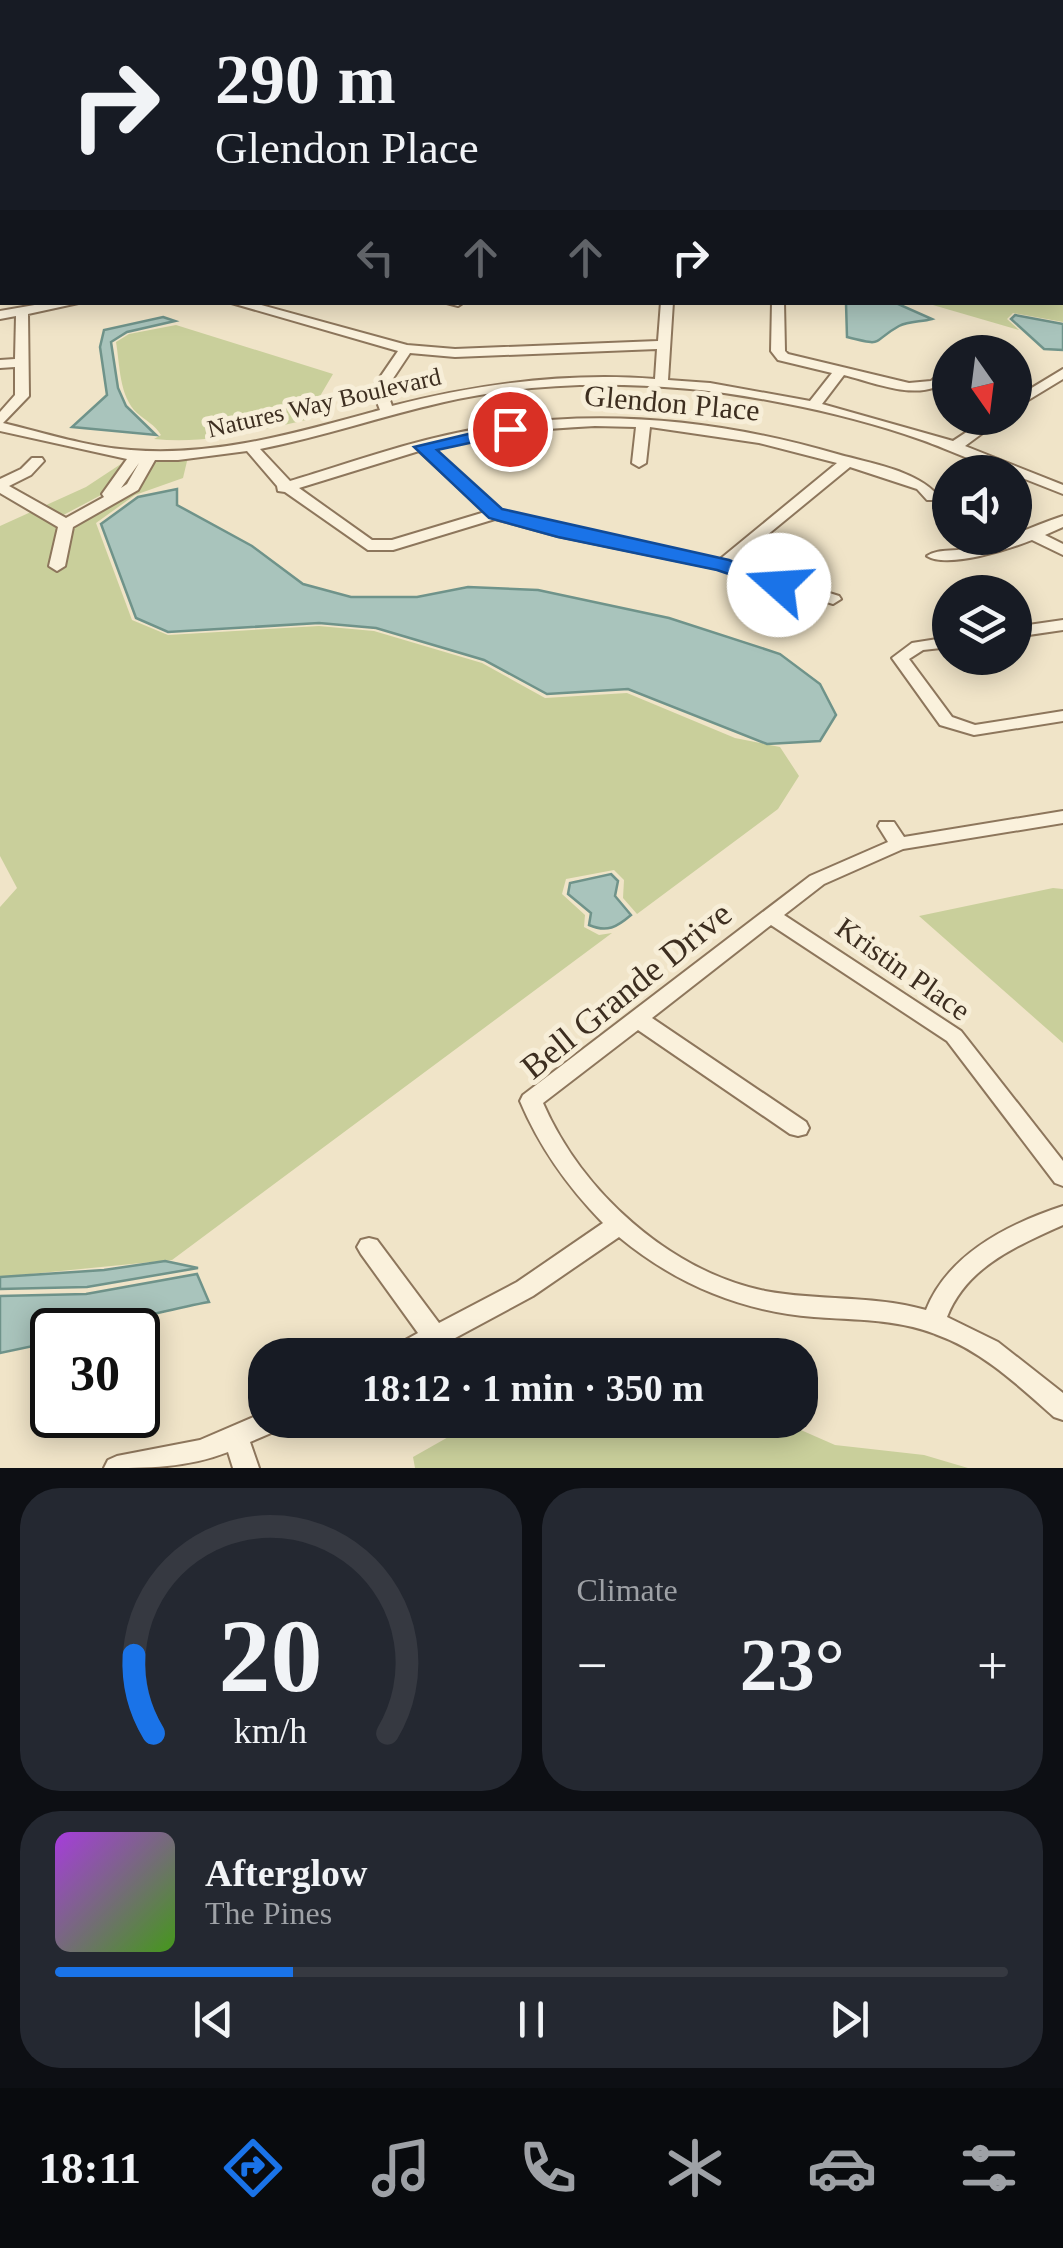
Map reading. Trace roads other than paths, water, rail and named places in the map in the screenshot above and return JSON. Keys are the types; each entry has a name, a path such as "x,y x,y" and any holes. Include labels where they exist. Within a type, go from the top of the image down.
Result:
{"street":[{"path":"0,315 62,305"},
{"path":"245,305 406,349 455,353 661,345"},
{"path":"661,382 667,305"},
{"path":"778,305 778,351 782,357 909,387 932,386"},
{"path":"0,424 22,396 22,313"},
{"path":"387,410 379,389 406,349"},
{"path":"0,364 23,362"},
{"path":"816,404 842,369"},
{"path":"1032,393 1063,374"},
{"name":"Natures Way Boulevard","path":"0,424 143,455 204,454 251,446 387,410 540,384 661,382 816,404 955,446 1063,490"},
{"name":"Glendon Place","path":"283,488 480,432 568,422 644,422 732,430 850,460 922,486 932,497"},
{"path":"639,463 644,422"},
{"path":"955,446 971,435"},
{"path":"251,446 283,488 351,528 368,546 393,545 496,514"},
{"path":"423,447 496,514 722,565 833,599"},
{"path":"62,523 126,493 143,455"},
{"path":"722,565 850,460"},
{"path":"0,486 26,472 36,461"},
{"path":"0,486 62,523"},
{"path":"935,556 984,554 1063,521"},
{"path":"57,566 62,523"},
{"path":"1034,534 1063,550"},
{"path":"1032,630 1063,625"},
{"path":"932,644 918,646 900,658 946,721 974,730 1063,716"},
{"name":"Bell Grande Drive","path":"1063,818 893,835 817,880 531,1102 540,1128 616,1226 674,1265 744,1296 932,1322 985,1345 1063,1409"},
{"name":"Kristin Place","path":"771,916 954,1036 1063,1177"},
{"path":"636,1018 798,1128"},
{"path":"932,1322 943,1290 960,1272 1063,1215"},
{"path":"431,1338 525,1289 616,1226"},
{"path":"369,1247 435,1336"},
{"path":"117,1468 174,1458 248,1434"},
{"path":"236,1440 246,1468"}],"water":[{"path":"846,305 900,305 932,319 903,324 877,341 847,337"},
{"path":"1015,315 1063,324 1063,350 1044,349 1011,319"},
{"path":"163,317 175,321 127,332 111,342 118,388 126,406 156,435 72,427 107,395 100,347 104,330"},
{"path":"177,489 177,505 252,546 303,584 351,597 417,597 468,587 538,590 669,618 780,654 820,684 836,715 820,741 767,744 628,689 547,694 484,660 376,628 319,623 168,632 136,618 101,524 138,497"},
{"path":"611,874 618,881 615,896 631,915 612,928 589,925 591,913 568,894 570,883"},
{"path":"165,1261 198,1268 87,1287 0,1289 0,1277 104,1270"},
{"path":"197,1274 209,1302 160,1313 160,1308 30,1308 30,1347 0,1353 0,1296 86,1294"}]}
